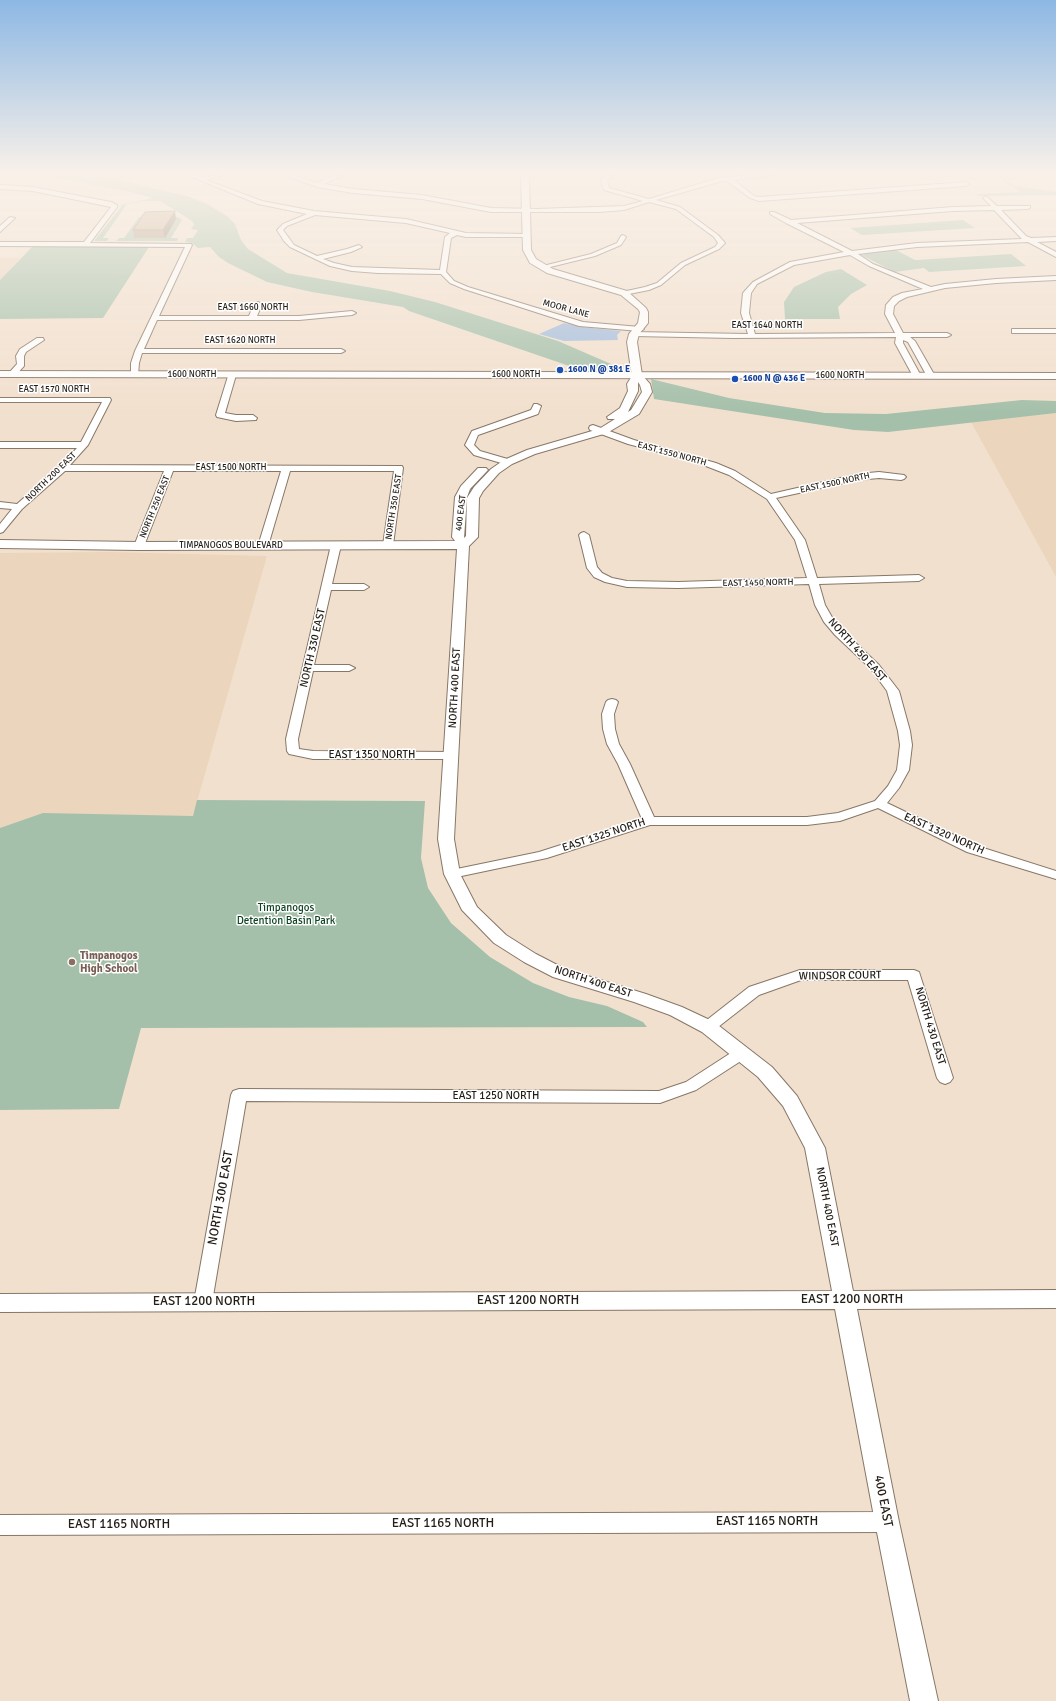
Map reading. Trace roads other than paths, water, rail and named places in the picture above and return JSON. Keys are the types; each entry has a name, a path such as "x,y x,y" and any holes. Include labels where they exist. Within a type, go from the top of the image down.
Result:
{"main road":[{"name":"1600 NORTH","path":"0,374 1056,376"}],"street":[{"path":"134,375 134,363 139,351 185,254"},
{"path":"309,254 332,265 352,269 443,272 446,254"},
{"path":"316,258 333,254"},
{"name":"400 EAST","path":"529,254 536,264 550,271 624,293 642,308 645,318 632,342 637,376 645,384 646,392 635,412 598,430 531,452 508,462 495,471 478,489 473,498 472,537 463,545 458,537 463,492 484,468 496,459 522,448 598,430"},
{"path":"542,267 594,254"},
{"path":"624,293 647,289 659,284 683,264 703,254"},
{"path":"752,336 746,317 746,299 747,293 755,283 792,263 843,254"},
{"path":"853,254 871,265 929,289"},
{"name":"MOOR LANE","path":"443,272 448,279 458,285 574,322 637,331"},
{"path":"932,376 911,341 900,335 888,314 890,305 896,299 905,295 929,289 978,283 1056,278"},
{"path":"252,318 258,304"},
{"name":"EAST 1660 NORTH","path":"154,318 299,318 352,313"},
{"name":"EAST 1640 NORTH","path":"637,331 752,336 948,335"},
{"path":"1015,331 1056,331"},
{"path":"900,335 899,342 917,376"},
{"path":"12,374 20,364 20,356 23,351 40,340"},
{"name":"EAST 1620 NORTH","path":"139,351 341,351"},
{"path":"232,375 220,415 236,418 253,418"},
{"name":"EAST 1570 NORTH","path":"0,400 107,400"},
{"name":"NORTH 200 EAST","path":"0,530 19,507 64,468 84,445 107,400"},
{"path":"508,462 477,453 469,445 475,433 535,412 537,406"},
{"name":"EAST 1550 NORTH","path":"598,430 631,442 713,465 732,473 770,498"},
{"path":"0,445 84,445"},
{"name":"EAST 1500 NORTH","path":"64,468 400,468"},
{"name":"NORTH 250 EAST","path":"139,546 170,468"},
{"path":"262,546 286,468"},
{"name":"NORTH 350 EAST","path":"388,545 400,468"},
{"name":"EAST 1500 NORTH","path":"770,498 858,477 878,475 901,477"},
{"name":"NORTH 450 EAST","path":"770,498 800,540 818,594 820,605 828,620 839,633 874,666 893,691 904,731 906,745 903,770 893,788 878,804 840,818 831,818"},
{"path":"0,504 19,507"},
{"name":"EAST 1450 NORTH","path":"584,535 592,568 598,575 609,580 627,584 646,585 813,582 919,578"},
{"name":"TIMPANOGOS BOULEVARD","path":"0,544 139,546 463,545"},
{"name":"NORTH 330 EAST","path":"293,750 292,740 336,545"},
{"name":"NORTH 400 EAST","path":"463,545 446,839 452,874 470,910 500,939 530,958 559,973 640,998 676,1012 708,1027 765,1072 790,1101 815,1148 845,1300"},
{"path":"326,588 364,588"},
{"path":"308,668 349,668"},
{"path":"612,702 608,714 609,729 613,744 624,764 649,821"},
{"name":"EAST 1350 NORTH","path":"293,750 313,755 451,756"},
{"name":"EAST 1320 NORTH","path":"878,804 972,849 1056,874"},
{"name":"EAST 1325 NORTH","path":"452,874 542,855 649,821 807,821 831,818"},
{"name":"WINDSOR COURT","path":"708,1027 754,991 800,975 914,975"},
{"name":"NORTH 430 EAST","path":"914,975 945,1078"},
{"name":"EAST 1250 NORTH","path":"239,1095 660,1097 691,1086 742,1053"},
{"name":"NORTH 300 EAST","path":"203,1302 239,1095"},
{"name":"EAST 1200 NORTH","path":"0,1303 1056,1299"},
{"name":"400 EAST","path":"845,1300 887,1522 924,1701"},
{"name":"EAST 1165 NORTH","path":"0,1525 887,1522"}],"water":[{"path":"564,323 582,327 621,331 617,335 618,340 564,341 539,334"}],"place":[{"name":"1600 N @ 381 E","path":"560,370"},
{"name":"1600 N @ 436 E","path":"735,379"},
{"name":"Timpanogos High School","path":"72,962"}],"park label":[{"name":"Timpanogos Detention Basin Park","path":"286,914"}]}
